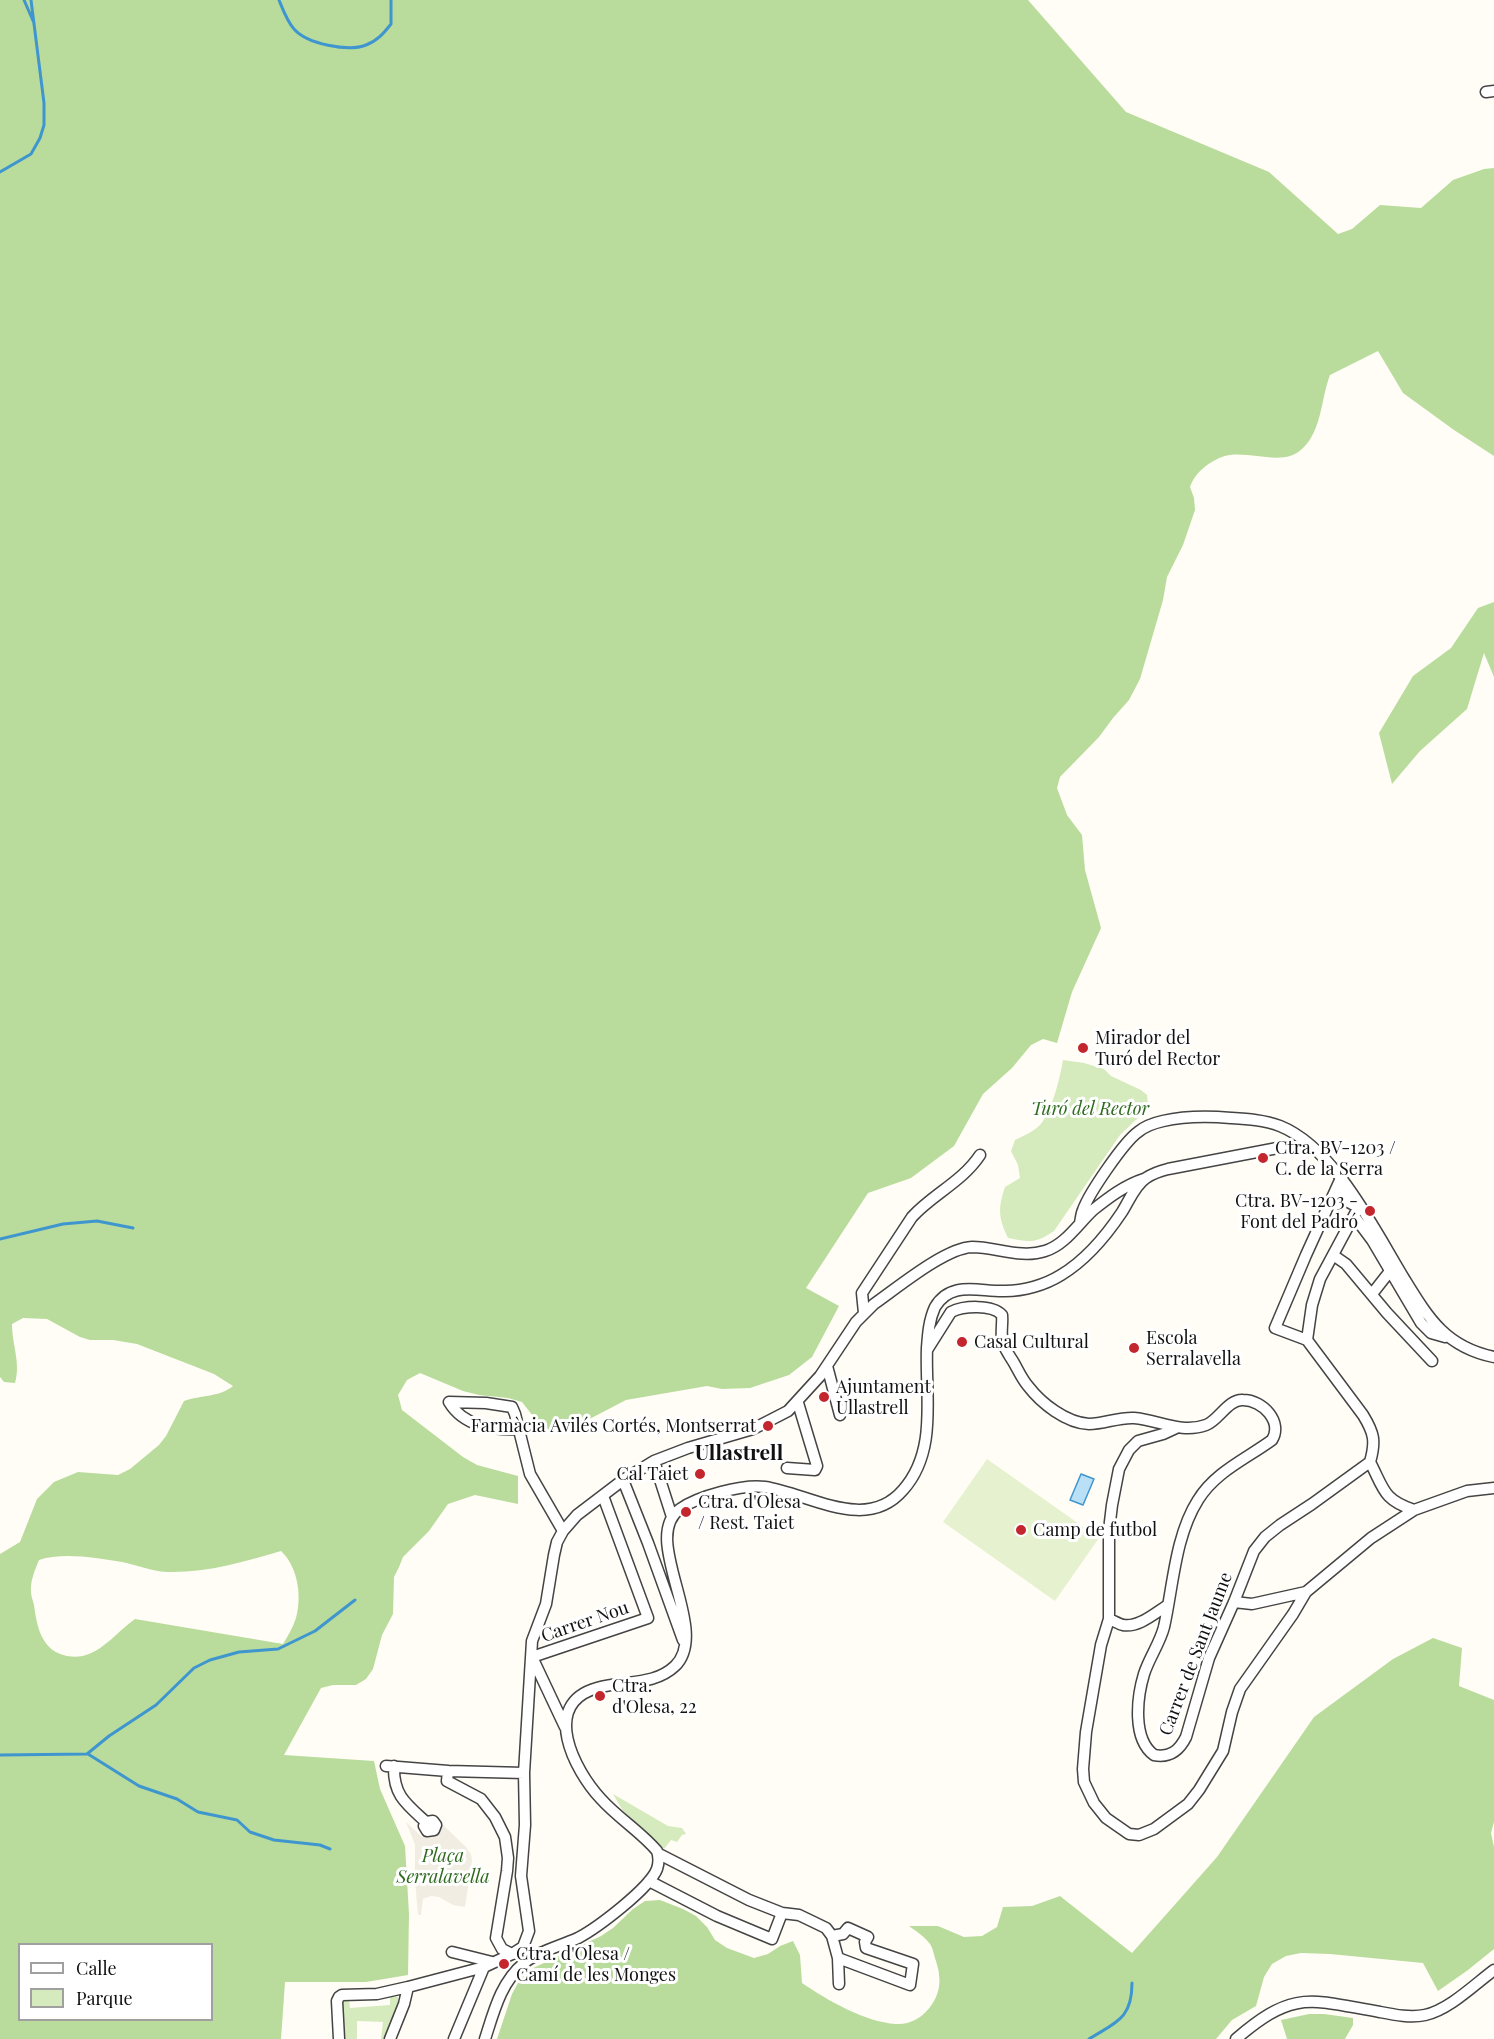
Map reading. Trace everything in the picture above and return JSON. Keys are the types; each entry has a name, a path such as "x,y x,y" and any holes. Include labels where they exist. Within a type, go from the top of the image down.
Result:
{"street":[{"path":"1080,1224 1083,1211 1096,1187 1125,1146 1137,1132 1146,1126 1183,1117 1253,1119 1280,1127 1301,1138 1313,1148 1341,1178 1360,1205 1426,1329 1437,1336 1448,1337 1469,1351 1494,1357"},
{"path":"339,2039 337,2006 339,1997 342,1995 377,1994 408,1987 488,1964 523,1947 529,1931 521,1876 525,1825 524,1773 533,1636 546,1605 557,1542 577,1515 623,1480 654,1461 688,1448 753,1429 788,1411 798,1403 827,1366 864,1313 949,1253 971,1247 1022,1254 1046,1251 1059,1244 1093,1210 1125,1187 1168,1169 1273,1149 1294,1146 1313,1148"},
{"path":"864,1313 862,1293 912,1217 963,1175 980,1155"},
{"path":"1341,1178 1305,1255 1275,1328 1307,1340 1370,1427 1375,1446 1370,1462 1380,1484 1391,1500 1414,1510"},
{"path":"672,1517 683,1507 698,1501 723,1492 750,1487 775,1490 846,1509 876,1508 889,1503 907,1486 925,1447 928,1411 928,1329 935,1308 946,1295 960,1288 1018,1290 1042,1284 1061,1275 1087,1255 1108,1232 1144,1179"},
{"path":"1307,1340 1312,1305 1320,1279 1360,1205"},
{"path":"1354,1216 1393,1267"},
{"path":"1332,1255 1346,1264 1432,1361"},
{"path":"1372,1294 1393,1267"},
{"path":"927,1350 951,1312 964,1309 999,1311 1002,1316 1002,1340 1006,1351 1035,1395 1061,1414 1075,1421 1089,1424 1132,1418 1176,1428"},
{"path":"827,1366 840,1415"},
{"name":"Carrer de Sant Jaume","path":"1176,1428 1207,1425 1237,1400 1244,1400 1250,1401 1272,1416 1275,1422 1275,1435 1272,1440 1221,1474 1198,1500 1185,1529 1163,1630 1144,1673 1140,1704 1142,1742 1149,1752 1159,1756 1170,1755 1177,1751 1186,1737 1209,1658 1258,1545 1280,1525 1370,1462"},
{"path":"519,1429 500,1430 482,1427 462,1416 449,1402 479,1402 512,1407 519,1429 530,1474 563,1531"},
{"path":"788,1468 815,1470 817,1466 798,1403"},
{"path":"1176,1428 1138,1441 1129,1450 1119,1469 1114,1486 1109,1530 1109,1619 1101,1645 1083,1753 1084,1782 1094,1803 1106,1818 1129,1834 1139,1835 1170,1819 1188,1804 1199,1790 1223,1751 1240,1689 1293,1614 1305,1592 1371,1538 1414,1510 1467,1491 1494,1488"},
{"path":"565,1727 570,1707 585,1693 611,1685 639,1682 666,1673 680,1661 685,1645 684,1614 667,1543 672,1517 654,1461"},
{"path":"623,1480 685,1645"},
{"name":"Carrer Nou","path":"532,1657 648,1618 603,1496"},
{"path":"1234,1602 1252,1604 1305,1592"},
{"path":"1109,1619 1123,1625 1131,1625 1139,1623 1168,1605"},
{"path":"532,1657 565,1727 572,1752 594,1791 658,1854 749,1900 782,1913 798,1915 826,1928 832,1936 838,1958 840,1984"},
{"path":"426,1822 410,1809 397,1791 390,1766 448,1771 524,1773"},
{"path":"448,1771 447,1781 481,1798 495,1817 505,1837 507,1871 496,1938 502,1949 512,1954 540,1954"},
{"path":"485,2039 499,1997 509,1978 524,1963 597,1927 649,1881 657,1869 658,1854"},
{"path":"649,1881 717,1916 772,1939 782,1913"},
{"path":"832,1936 843,1934 848,1928 868,1937 865,1942 866,1948 913,1964 910,1985 838,1958"},
{"path":"452,1952 488,1964"},
{"path":"454,2039 488,1964"},
{"path":"1236,2039 1271,2013 1300,2001 1320,2001 1404,2016 1427,2015 1447,2005 1494,1970"},
{"path":"390,2039 408,1987"}],"green space":[{"path":"0,0 1028,0 1126,112 1269,172 1338,234 1352,229 1380,205 1421,208 1453,180 1484,169 1494,168 1494,456 1403,393 1378,351 1330,375 1318,423 1309,441 1295,454 1275,458 1242,455 1222,457 1206,466 1195,476 1190,487 1195,510 1183,545 1167,577 1163,600 1140,679 1129,700 1099,737 1060,777 1057,788 1067,815 1082,835 1085,870 1101,928 1072,992 1057,1043 1043,1039 1031,1045 1012,1068 983,1094 954,1146 911,1178 868,1193 806,1288 839,1306 812,1357 789,1375 750,1388 722,1389 707,1386 626,1400 576,1426 547,1434 522,1402 463,1391 420,1373 407,1380 398,1395 402,1410 463,1457 477,1465 518,1476 518,1504 475,1495 448,1504 429,1531 403,1557 394,1577 393,1614 382,1635 373,1669 366,1679 356,1685 333,1685 321,1688 284,1755 374,1761 380,1789 405,1846 409,1914 408,1975 366,1982 285,1982 281,2039 0,2039 0,1554 20,1542 37,1499 54,1482 78,1472 118,1475 130,1469 159,1445 184,1401 216,1394 233,1386 214,1374 137,1344 113,1340 90,1340 47,1319 23,1318 12,1324 17,1361 15,1383 4,1382 0,1377","holes":["281,1551 295,1573 299,1600 296,1618 283,1644 135,1619 93,1652 84,1656 72,1657 59,1653 46,1644 39,1630 31,1595 33,1576 39,1560 59,1556 102,1559 167,1572 196,1571 225,1566"]},
{"path":"1494,602 1494,677 1484,653 1467,709 1420,751 1392,784 1379,733 1413,676 1451,648 1478,608"},
{"name":"Turó del Rector","path":"1063,1060 1104,1069 1111,1076 1141,1090 1147,1095 1148,1104 1140,1116 1120,1135 1054,1231 1032,1241 1008,1238 1002,1224 1001,1201 1005,1187 1020,1178 1018,1165 1011,1151 1015,1140 1034,1130 1044,1119 1055,1094"},
{"name":"Camp de futbol","path":"987,1459 1099,1538 1055,1601 943,1522"},
{"path":"1433,1638 1462,1648 1459,1686 1494,1700 1494,1822 1491,1833 1494,1847 1494,1949 1438,1991 1423,1963 1301,1953 1286,1956 1272,1964 1264,1977 1256,2006 1232,2020 1216,2039 497,2039 512,1994 519,1981 529,1970 601,1936 645,1901 660,1900 683,1909 696,1916 715,1940 727,1948 754,1958 768,1954 793,1941 800,1955 802,1983 859,2015 896,2024 914,2021 922,2016 934,2002 939,1984 938,1970 931,1946 909,1926 938,1926 964,1937 982,1936 997,1927 1003,1907 1032,1906 1060,1896 1132,1953 1217,1857 1314,1717 1393,1659"},
{"path":"613,1794 668,1826 682,1828 686,1834 682,1835 677,1842 671,1840 664,1849 623,1811"},
{"path":"390,1996 398,1997 398,2002 384,2039 381,2039 383,2022 357,2021 357,2039 345,2039 342,2005 344,2000 349,2000 350,2008 390,2005"},
{"path":"1309,2014 1353,2018 1353,2025 1345,2039 1287,2039 1281,2020"}],"shaded area":[{"name":"Plaça Serralavella","path":"406,1822 422,1837 439,1830 443,1825 471,1854 465,1907 431,1896 423,1899 421,1915 418,1915 415,1845"}],"water":[{"path":"1081,1474 1094,1479 1083,1505 1070,1500"}],"waterway":[{"path":"24,0 34,23"},
{"path":"0,172 31,154 44,125 44,103 31,0"},
{"path":"279,0 289,22 300,34 328,45 349,48 370,43 386,31 391,24 391,0"},
{"path":"0,1239 63,1224 97,1221 133,1228"},
{"path":"0,1755 87,1754 109,1736 156,1705 194,1668 210,1660 239,1652 278,1649 315,1631 355,1600"},
{"path":"88,1754 139,1786 177,1799 198,1812 237,1820 250,1832 274,1840 320,1845 330,1849"},
{"path":"1089,2039 1121,2018 1126,2012 1132,1983"}],"place":[{"name":"Mirador del Turó del Rector","path":"1083,1048"},
{"name":"Ctra. BV-1203 / C. de la Serra","path":"1263,1158"},
{"name":"Ctra. BV-1203 - Font del Padró","path":"1370,1211"},
{"name":"Casal Cultural","path":"962,1342"},
{"name":"Escola Serralavella","path":"1134,1348"},
{"name":"Ajuntament Ullastrell","path":"824,1397"},
{"name":"Farmàcia Avilés Cortés, Montserrat","path":"768,1426"},
{"name":"Cal Taiet","path":"700,1474"},
{"name":"Ctra. d'Olesa / Rest. Taiet","path":"686,1512"},
{"name":"Camp de futbol","path":"1021,1530"},
{"name":"Ctra. d'Olesa, 22","path":"600,1696"},
{"name":"Ctra. d'Olesa / Camí de les Monges","path":"504,1964"}],"district":[{"name":"Ullastrell","path":"739,1453"}]}
